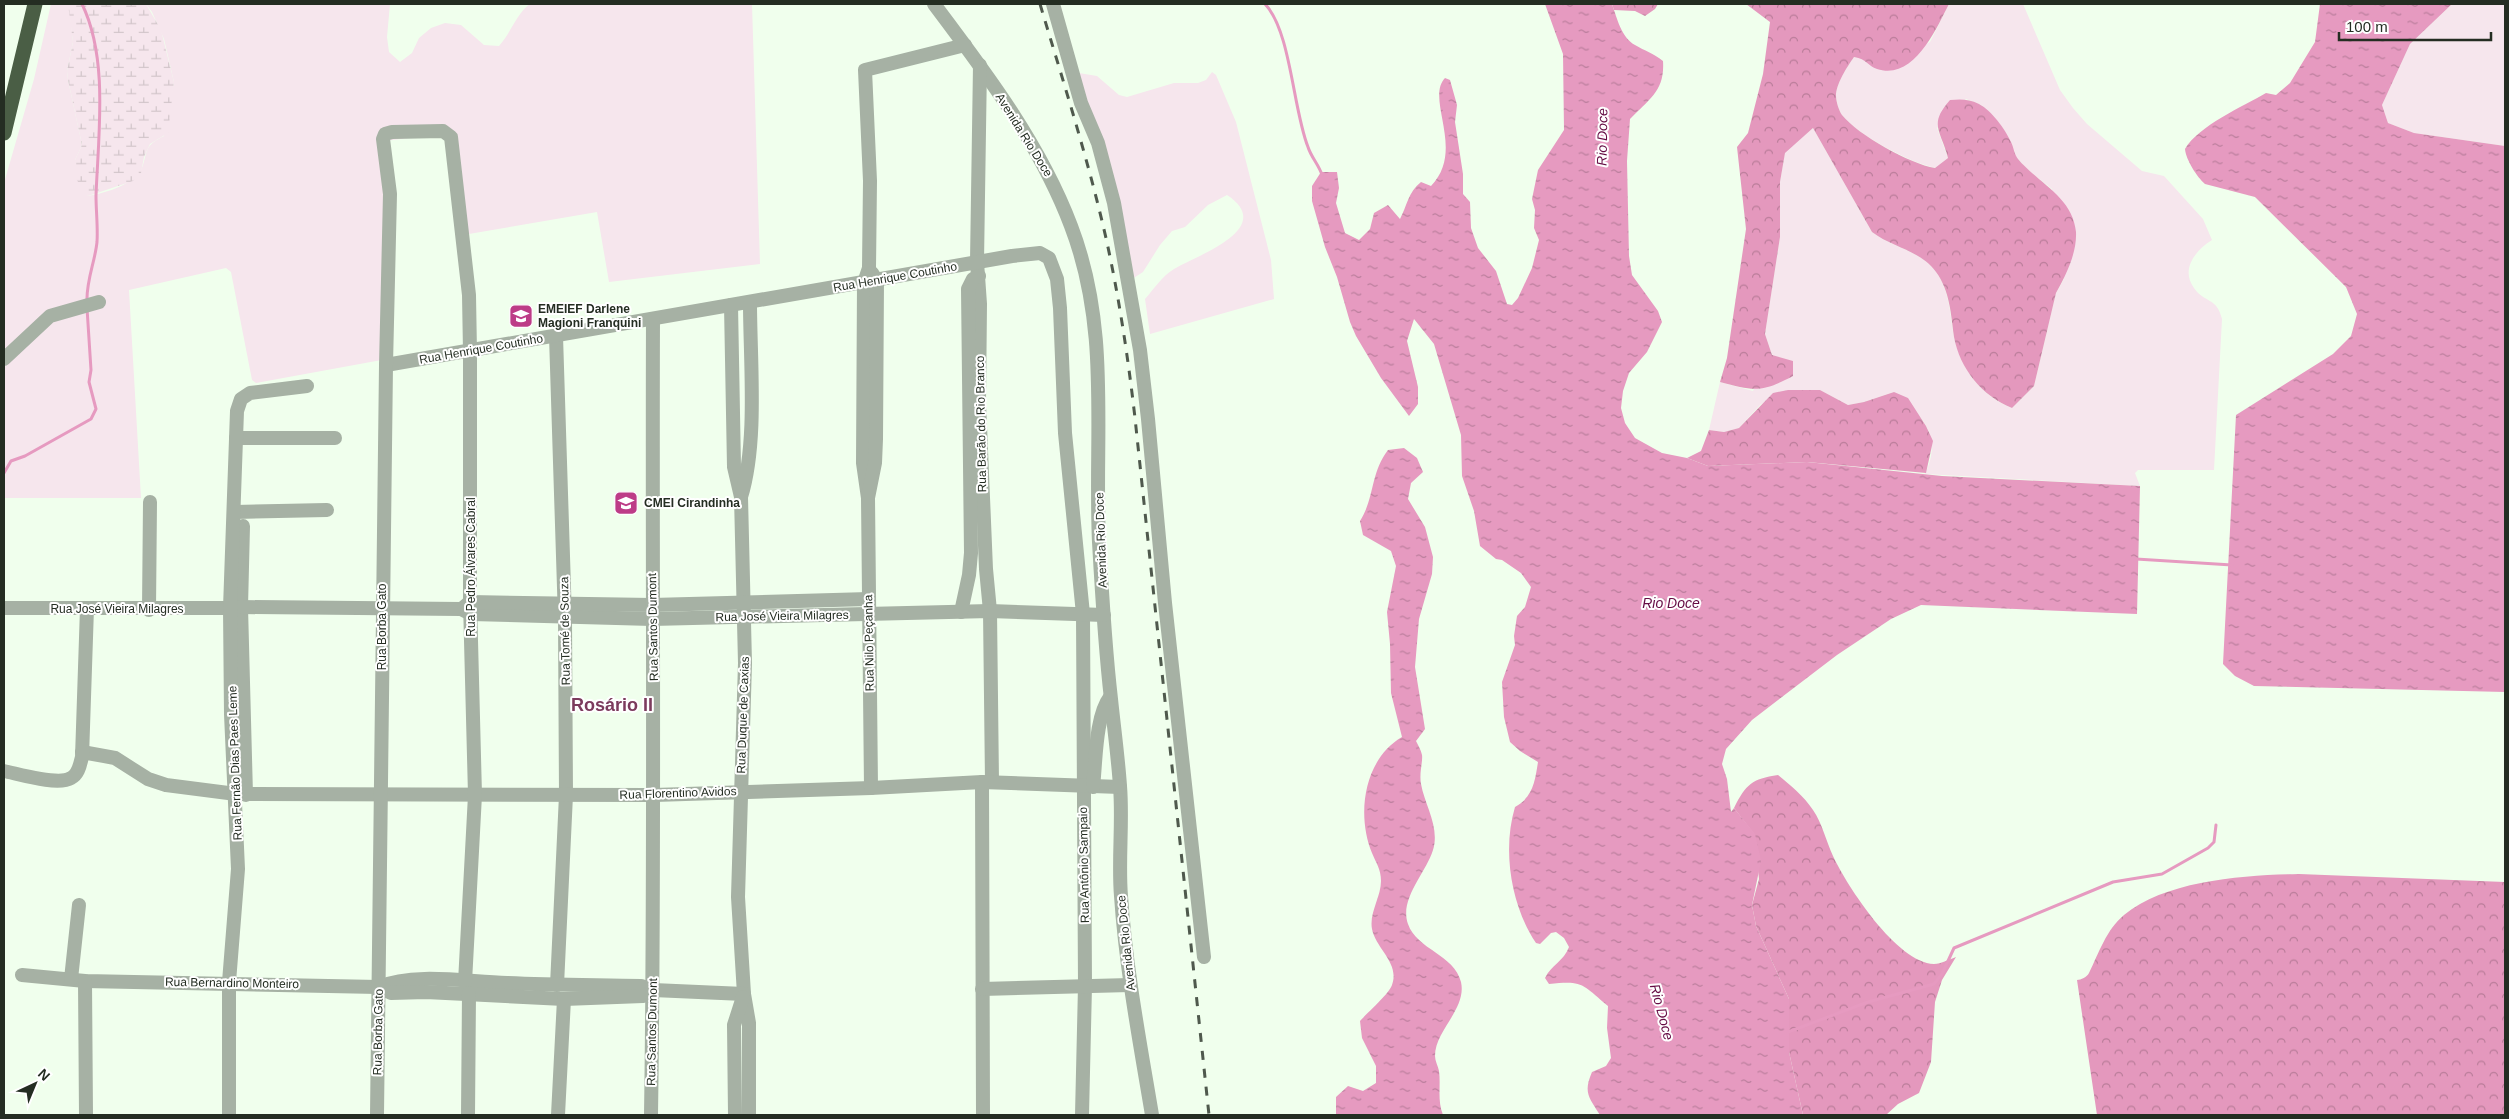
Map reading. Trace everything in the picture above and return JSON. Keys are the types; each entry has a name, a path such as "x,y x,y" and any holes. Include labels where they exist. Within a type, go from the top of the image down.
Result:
{"highway":[{"path":"4,133 35,4"}],"street":[{"name":"Avenida Rio Doce","path":"934,4 980,65 1026,135 1050,176 1072,227 1085,270 1093,308 1100,393 1098,512 1110,696 1120,787 1120,894 1130,984 1152,1115"},
{"path":"1053,4 1081,103 1098,144 1114,204 1140,350 1165,603 1204,956"},
{"path":"871,282 869,268 870,181 865,70 965,44"},
{"name":"Rua Barão do Rio Branco","path":"980,65 979,402 986,569 990,610 988,782 982,989"},
{"name":"Rua Pedro Álvares Cabral","path":"383,139 385,134 392,132 443,131 451,137 469,296 467,609 476,795 467,987 468,1115"},
{"name":"Rua Borba Gato","path":"377,1115 382,609 390,194 383,139"},
{"name":"Rua Henrique Coutinho","path":"386,365 871,282 978,269 1030,253 1044,254 1052,262 1057,279 1065,433 1083,614"},
{"path":"961,612 969,575 971,554 968,289 978,269"},
{"name":"Rua Nilo Peçanha","path":"871,282 876,439 875,463 868,498 871,788"},
{"path":"4,359 50,316 99,302"},
{"name":"Rua Duque de Caxias","path":"741,497 746,480 750,442 750,303"},
{"name":"Rua Duque de Caxias","path":"731,305 734,467 741,497 744,616 745,719 738,897 744,994 749,1023 749,1115"},
{"name":"Rua Santos Dumont","path":"651,1115 653,990 651,863 654,795 652,619 653,319"},
{"name":"Rua Tomé de Souza","path":"556,336 565,604 566,795 557,985"},
{"name":"Rua Fernão Dias Paes Leme","path":"229,1115 229,982 238,869 241,795 231,714 239,512 236,438 237,411 241,399 250,393 307,386"},
{"path":"236,438 335,438"},
{"path":"149,610 150,502"},
{"path":"239,512 327,510"},
{"path":"467,609 565,604 652,605 869,599"},
{"name":"Rua José Vieira Milagres","path":"4,608 149,610 236,608 467,609 565,619 869,615 990,610 1104,615"},
{"path":"4,771 51,780 70,779 78,771 82,752 87,608"},
{"name":"Rua Antônio Sampaio","path":"1082,1115 1088,787 1083,614"},
{"path":"1088,787 1103,710 1110,696"},
{"name":"Rua Florentino Avidos","path":"82,752 114,758 148,779 166,785 241,795 654,795 988,782 1120,787"},
{"path":"78,905 78,980 86,1115"},
{"name":"Rua Bernardino Monteiro","path":"22,975 78,980 229,982 378,987 392,982 425,979 467,987 564,999 643,996 653,990"},
{"path":"983,1115 982,989 1130,984"},
{"name":"Rua Bernardino Monteiro","path":"467,987 641,986 653,990 744,994"},
{"name":"Rua Duque de Caxias","path":"735,1115 734,1025 744,994"},
{"path":"558,1115 564,999"}],"green space":[{"path":"51,4 69,4 73,42 67,71 82,145 75,160 88,196 112,190 135,177 140,172 151,145 164,136 174,82 164,39 152,12 146,4 390,4 387,37 389,52 400,62 412,53 419,38 431,28 445,23 461,25 484,45 499,46 521,13 530,4 752,4 760,264 609,282 597,212 463,235 448,133 385,141 387,359 256,383 252,380 231,272 226,268 129,290 141,498 4,498 4,183 34,79"},
{"path":"68,4 146,4 161,30 174,82 168,133 150,144 144,157 141,173 133,181 88,196 76,179 75,160 82,145 67,71 73,42"},
{"path":"1612,4 1658,4 1655,9 1645,16 1635,11 1614,10"},
{"path":"1746,4 1949,4 1930,39 1913,60 1902,67 1890,71 1877,69 1862,59 1854,57 1840,81 1836,91 1836,98 1842,115 1872,140 1912,161 1935,168 1948,158 1938,128 1939,116 1943,109 1950,100 1965,100 1979,104 1989,111 2002,126 2018,159 2062,200 2068,209 2076,232 2073,256 2056,293 2034,386 2012,408 2001,403 1982,389 1961,360 1954,337 1947,295 1941,279 1930,265 1922,259 1872,232 1813,128 1785,153 1780,182 1780,237 1765,334 1772,355 1793,361 1793,376 1782,382 1757,389 1720,382 1727,358 1746,229 1737,147 1748,133 1763,74 1770,22"},
{"path":"1949,4 2023,4 2060,90 2073,108 2087,124 2142,171 2164,176 2203,219 2212,240 2200,249 2189,267 2189,274 2194,288 2202,296 2214,303 2222,319 2214,470 2138,470 2135,473 2140,486 1925,474 1932,449 1931,438 1921,418 1894,392 1848,405 1820,390 1761,404 1739,428 1724,432 1709,430 1720,382 1753,391 1772,355 1765,334 1780,237 1780,182 1785,152 1813,128 1872,232 1922,259 1930,265 1941,279 1947,295 1957,349 1974,380 1991,396 2012,408 2034,386 2056,293 2064,279 2052,189 2028,170 2016,157 2003,128 1981,105 1966,99 1937,128 1948,158 1936,168 1899,154 1860,131 1842,115 1837,101 1836,91 1854,57 1864,59 1877,69 1930,42"},
{"path":"2452,4 2505,4 2505,146 2414,133 2388,123 2382,105 2410,44"},
{"path":"1073,72 1097,76 1119,95 1127,97 1174,83 1198,83 1206,80 1212,72 1216,75 1236,122 1271,260 1274,299 1150,334 1145,299 1162,279 1174,269 1214,248 1239,229 1243,219 1240,207 1227,195 1208,205 1185,227 1172,231 1160,245 1143,272 1129,281"},
{"path":"1788,390 1820,390 1848,405 1894,392 1908,398 1933,441 1926,473 1807,462 1708,466 1687,458 1701,451 1709,430 1724,432 1739,428 1773,393"},
{"path":"1778,775 1801,795 1813,810 1833,856 1849,885 1889,937 1905,951 1920,960 1937,964 1956,957 1942,980 1935,1002 1931,1062 1919,1093 1898,1104 1886,1115 1803,1115 1789,1052 1789,999 1756,926 1752,905 1759,879 1754,834 1734,808 1742,793 1751,784 1762,778"},
{"path":"2299,874 2505,882 2505,1115 2097,1115 2077,980 2084,978 2088,974 2112,928 2124,915 2141,903 2184,887 2231,878"}],"water":[{"name":"Rio Doce","path":"1545,4 1612,4 1620,27 1630,42 1663,61 1663,71 1658,87 1649,100 1630,119 1627,161 1629,256 1632,275 1658,311 1662,322 1647,352 1629,373 1623,391 1621,408 1625,423 1635,438 1662,453 1687,458 1708,466 1807,462 1942,476 2140,486 2137,614 1921,605 1891,619 1837,655 1752,720 1726,749 1722,764 1727,779 1731,812 1734,808 1755,834 1761,861 1752,905 1756,926 1789,999 1789,1052 1803,1115 1600,1115 1590,1099 1588,1085 1592,1072 1606,1066 1611,1058 1607,1028 1608,1006 1582,985 1576,983 1549,984 1545,978 1564,956 1569,947 1564,938 1556,932 1551,933 1540,944 1536,943 1520,912 1511,877 1509,841 1511,824 1515,807 1526,798 1532,788 1538,762 1520,751 1510,742 1504,717 1502,682 1515,645 1514,636 1517,616 1525,607 1531,587 1521,573 1502,560 1496,559 1480,546 1474,511 1462,476 1461,435 1434,344 1414,319 1407,341 1418,387 1418,404 1409,416 1381,378 1356,336 1325,247 1312,201 1312,186 1321,172 1337,172 1339,188 1336,203 1345,233 1359,240 1370,229 1374,213 1388,205 1400,219 1410,195 1417,186 1421,182 1431,186 1441,172 1446,142 1439,99 1440,87 1445,78 1450,80 1457,105 1455,122 1463,174 1463,194 1470,202 1471,228 1478,248 1496,271 1507,304 1512,305 1518,298 1532,268 1539,240 1534,228 1535,210 1532,199 1538,170 1564,130 1563,54"},
{"path":"2320,4 2452,4 2410,44 2382,105 2388,123 2414,133 2505,146 2505,692 2254,686 2235,676 2223,664 2236,415 2333,354 2351,336 2357,314 2346,287 2255,197 2205,184 2192,168 2185,149 2200,132 2222,117 2266,93 2276,95 2290,83 2315,42"},
{"path":"1404,448 1417,458 1423,472 1411,483 1408,499 1425,527 1433,557 1432,574 1419,619 1415,667 1425,729 1416,741 1422,755 1420,776 1435,833 1435,841 1430,859 1414,886 1407,905 1406,915 1408,924 1419,940 1444,958 1457,973 1461,982 1462,992 1455,1010 1436,1046 1435,1058 1439,1071 1443,1115 1336,1115 1336,1097 1348,1086 1363,1091 1376,1083 1376,1066 1362,1038 1360,1021 1387,993 1394,977 1390,963 1374,936 1372,929 1372,917 1381,877 1367,838 1364,805 1372,773 1379,759 1389,747 1402,737 1391,693 1387,612 1396,566 1391,551 1363,535 1360,521 1365,512 1382,459 1388,450"}],"waterway":[{"path":"82,4 96,49 100,98 96,196 97,242 87,302"},
{"path":"1265,4 1274,16 1281,33 1303,131 1309,151 1322,175"},
{"path":"4,473 11,461 25,456 91,419 96,409 89,382 91,370 87,308"},
{"path":"2136,559 2232,565"},
{"path":"1788,1032 1868,1002 1934,984 1942,974 1954,948 2113,882 2162,874 2208,848 2214,842 2216,825"}],"railway":[{"path":"1040,4 1099,208 1123,327 1135,418 1209,1115"}],"place":[{"name":"EMEIEF Darlene Magioni Franquini","path":"521,316"},
{"name":"CMEI Cirandinha","path":"626,503"}],"district":[{"name":"Rosário II","path":"612,705"}]}
